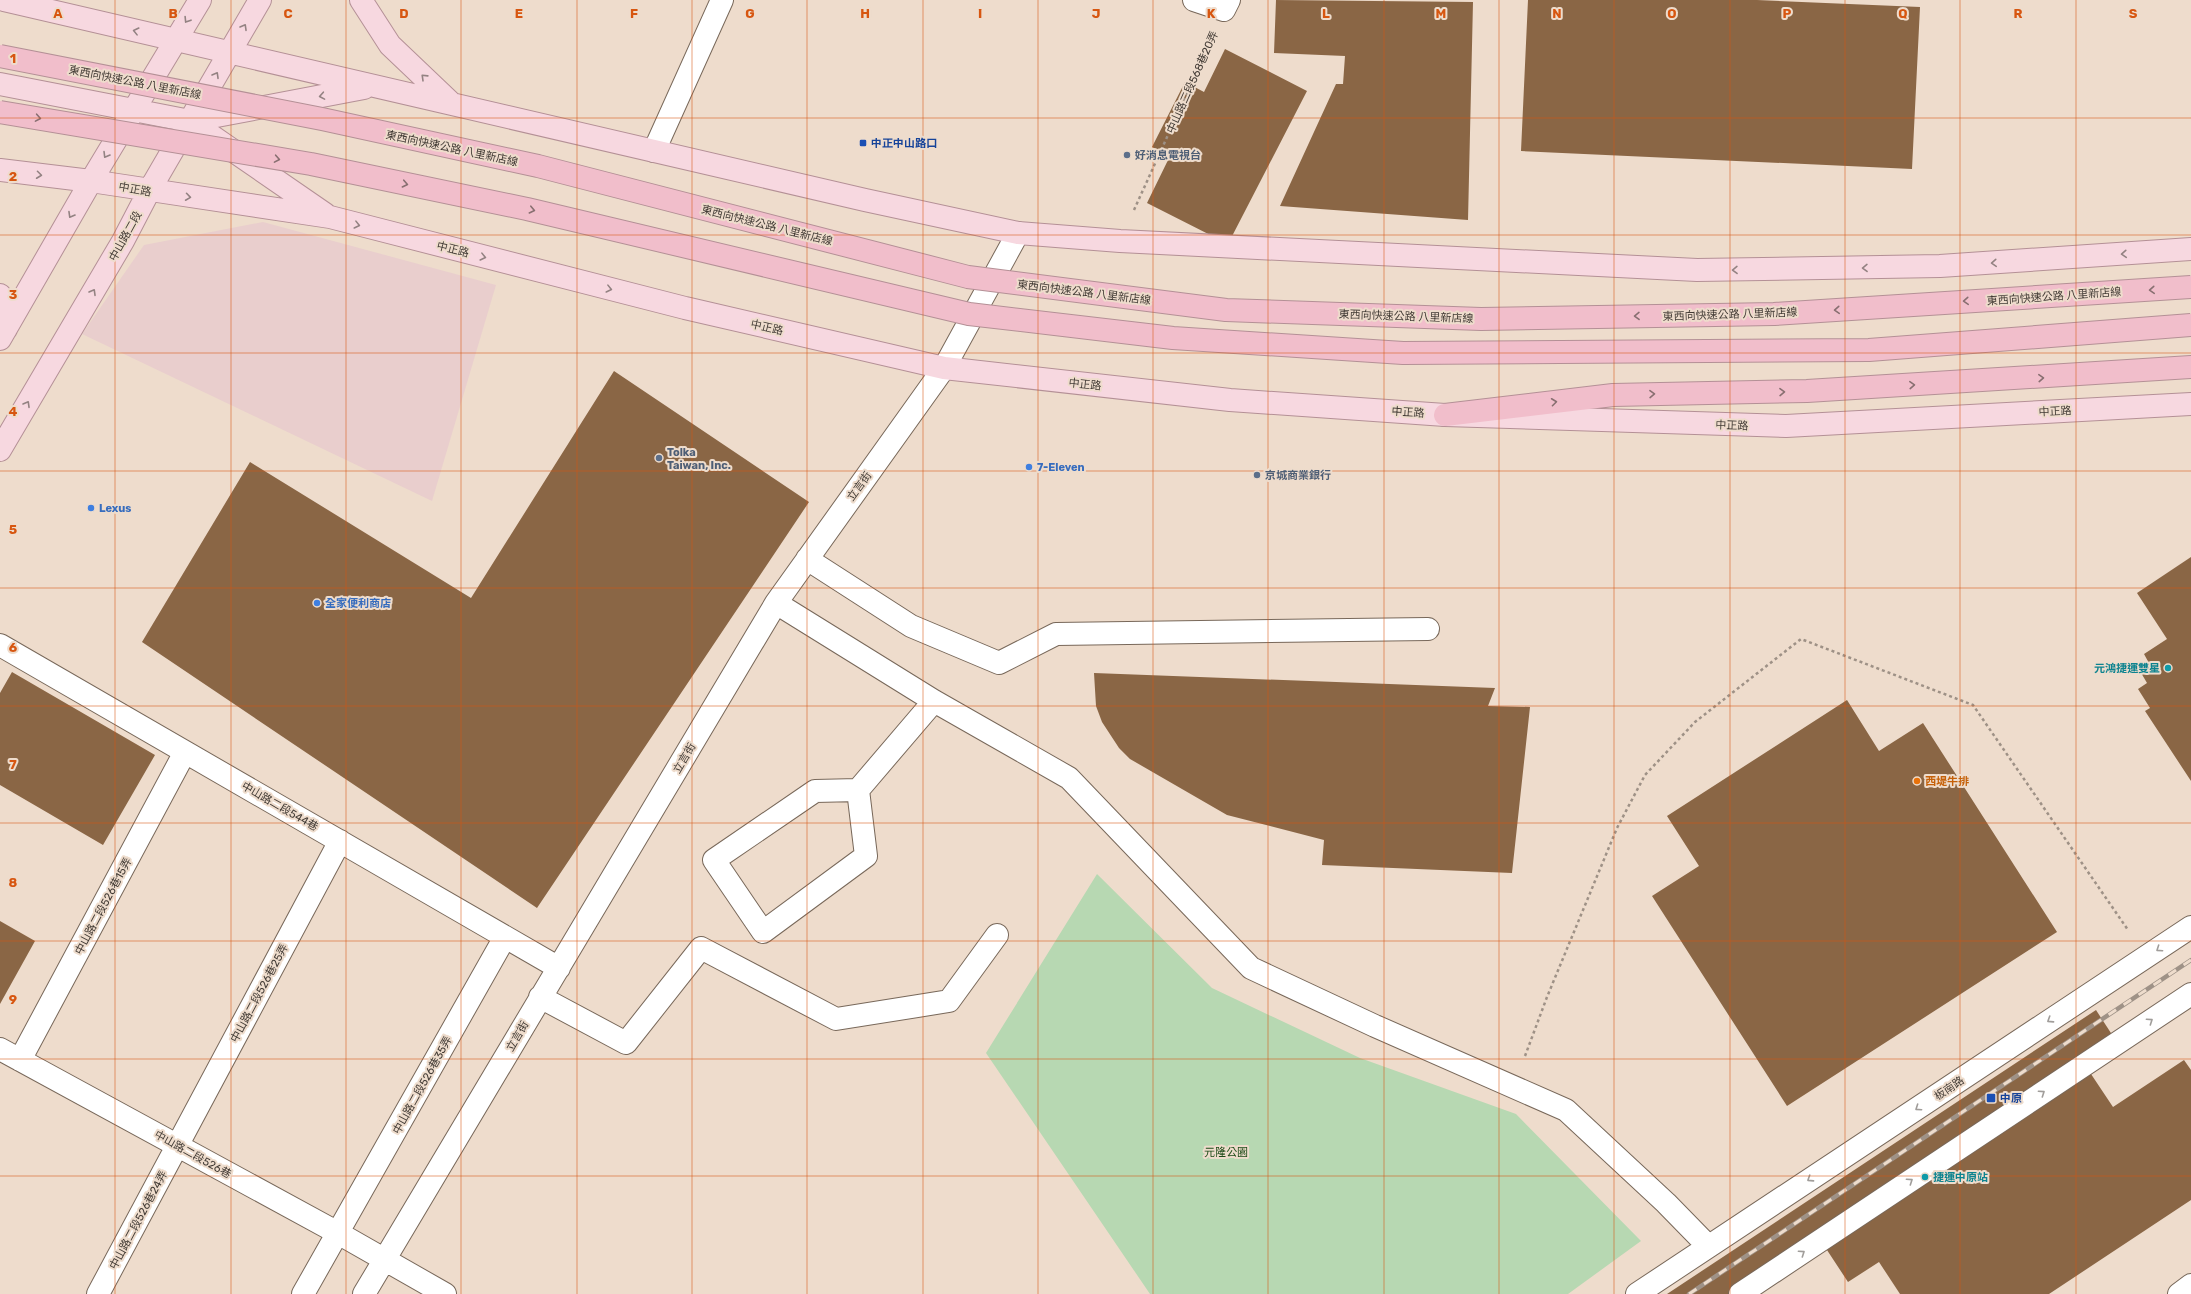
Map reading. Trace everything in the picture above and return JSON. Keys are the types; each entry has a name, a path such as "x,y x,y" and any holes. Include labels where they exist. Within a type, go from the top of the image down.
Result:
{"highway":[{"name":"東西向快速公路 八里新店線","path":"0,56 322,119 538,166 968,277 1226,310 1481,319 1766,314 2191,287"},
{"path":"0,112 311,164 527,209 969,314 1173,338 1403,353 1869,350 2191,325"},
{"path":"1445,415 1613,395 1807,391 2191,367"}],"main road":[{"path":"4,0 374,87 1018,233 1120,241 1697,270 1940,266 2191,249"},
{"path":"3,334 91,181 200,0"},
{"name":"中山路二段","path":"0,450 123,241 149,191 260,0"},
{"path":"361,0 390,45 452,104"},
{"path":"0,84 190,120 374,87"},
{"path":"190,120 330,218"},
{"name":"中正路","path":"0,170 91,181 330,218 684,308 944,368 1230,400 1445,415 1786,426 2191,404"},
{"path":"0,295 3,334"}],"street":[{"path":"654,151 722,0"},
{"path":"1194,0 1226,5"},
{"name":"立言街","path":"364,1294 776,603 944,368 1018,233"},
{"path":"807,559 911,626 999,663 1056,634 1428,629"},
{"path":"776,603 934,701 1069,778 1251,968 1375,1026 1566,1110 1666,1203 1707,1247"},
{"name":"中山路二段544巷","path":"0,645 559,968"},
{"path":"858,790 815,791 714,860 763,932 866,856 858,790 934,701"},
{"name":"中山路二段526巷15弄","path":"20,1060 185,752"},
{"name":"中山路二段526巷25弄","path":"178,1146 340,841"},
{"name":"板南路","path":"1637,1294 2191,927"},
{"path":"540,997 626,1043 701,948 836,1019 949,1001 997,935"},
{"name":"中山路二段526巷35弄","path":"302,1294 505,937"},
{"path":"1740,1294 2191,994"},
{"name":"中山路二段526巷","path":"0,1049 338,1233 445,1294"},
{"name":"中山路二段526巷24弄","path":"98,1294 178,1146"},
{"path":"2179,1294 2191,1285"}],"path":[{"name":"中山路二段568巷20弄","path":"1120,241 1226,5"},
{"path":"1514,1087 1547,997 1614,836 1645,775 1695,722 1801,639 1973,705 2146,957"}],"shaded area":[{"path":"263,222 496,285 432,501 82,334 144,245"}],"green space":[{"name":"元隆公園","path":"1097,874 1212,988 1360,1058 1516,1114 1641,1241 1568,1294 1150,1294 986,1053"}],"building":[{"path":"1276,0 1473,2 1468,220 1280,206 1336,84 1343,84 1345,56 1274,53"},
{"path":"1528,0 1757,0 1920,7 1912,169 1521,151"},
{"path":"1225,49 1307,91 1228,244 1147,203 1170,156 1152,147 1185,82 1204,92"},
{"path":"614,371 809,502 537,908 142,642 250,462 471,598"},
{"name":"元鴻捷運雙星","path":"2191,557 2191,781 2145,711 2150,708 2138,689 2147,683 2140,671 2150,665 2144,654 2167,639 2137,593"},
{"path":"12,672 155,755 103,845 0,785 0,693"},
{"path":"1094,673 1495,688 1488,706 1530,707 1512,873 1322,865 1324,840 1227,815 1130,759 1119,748 1102,722 1096,706"},
{"path":"1847,700 1879,751 1923,723 2057,932 1787,1106 1652,896 1699,866 1667,816"},
{"path":"0,921 35,941 0,1004"},
{"path":"2096,1010 2122,1050 2089,1071 2113,1107 2184,1060 2191,1070 2191,1200 2049,1294 1900,1294 1879,1262 1848,1282 1825,1247 1753,1294 1667,1294"}],"railway":[{"path":"1689,1294 2191,960"}],"place":[{"name":"中正中山路口","path":"863,143"},
{"name":"好消息電視台","path":"1127,155"},
{"name":"Tolka Taiwan, Inc.","path":"659,458"},
{"name":"7-Eleven","path":"1029,467"},
{"name":"京城商業銀行","path":"1257,475"},
{"name":"Lexus","path":"91,508"},
{"name":"全家便利商店","path":"317,603"},
{"name":"元鴻捷運雙星","path":"2168,668"},
{"name":"西堤牛排","path":"1917,781"},
{"name":"中原","path":"1991,1098"},
{"name":"捷運中原站","path":"1925,1177"}]}
